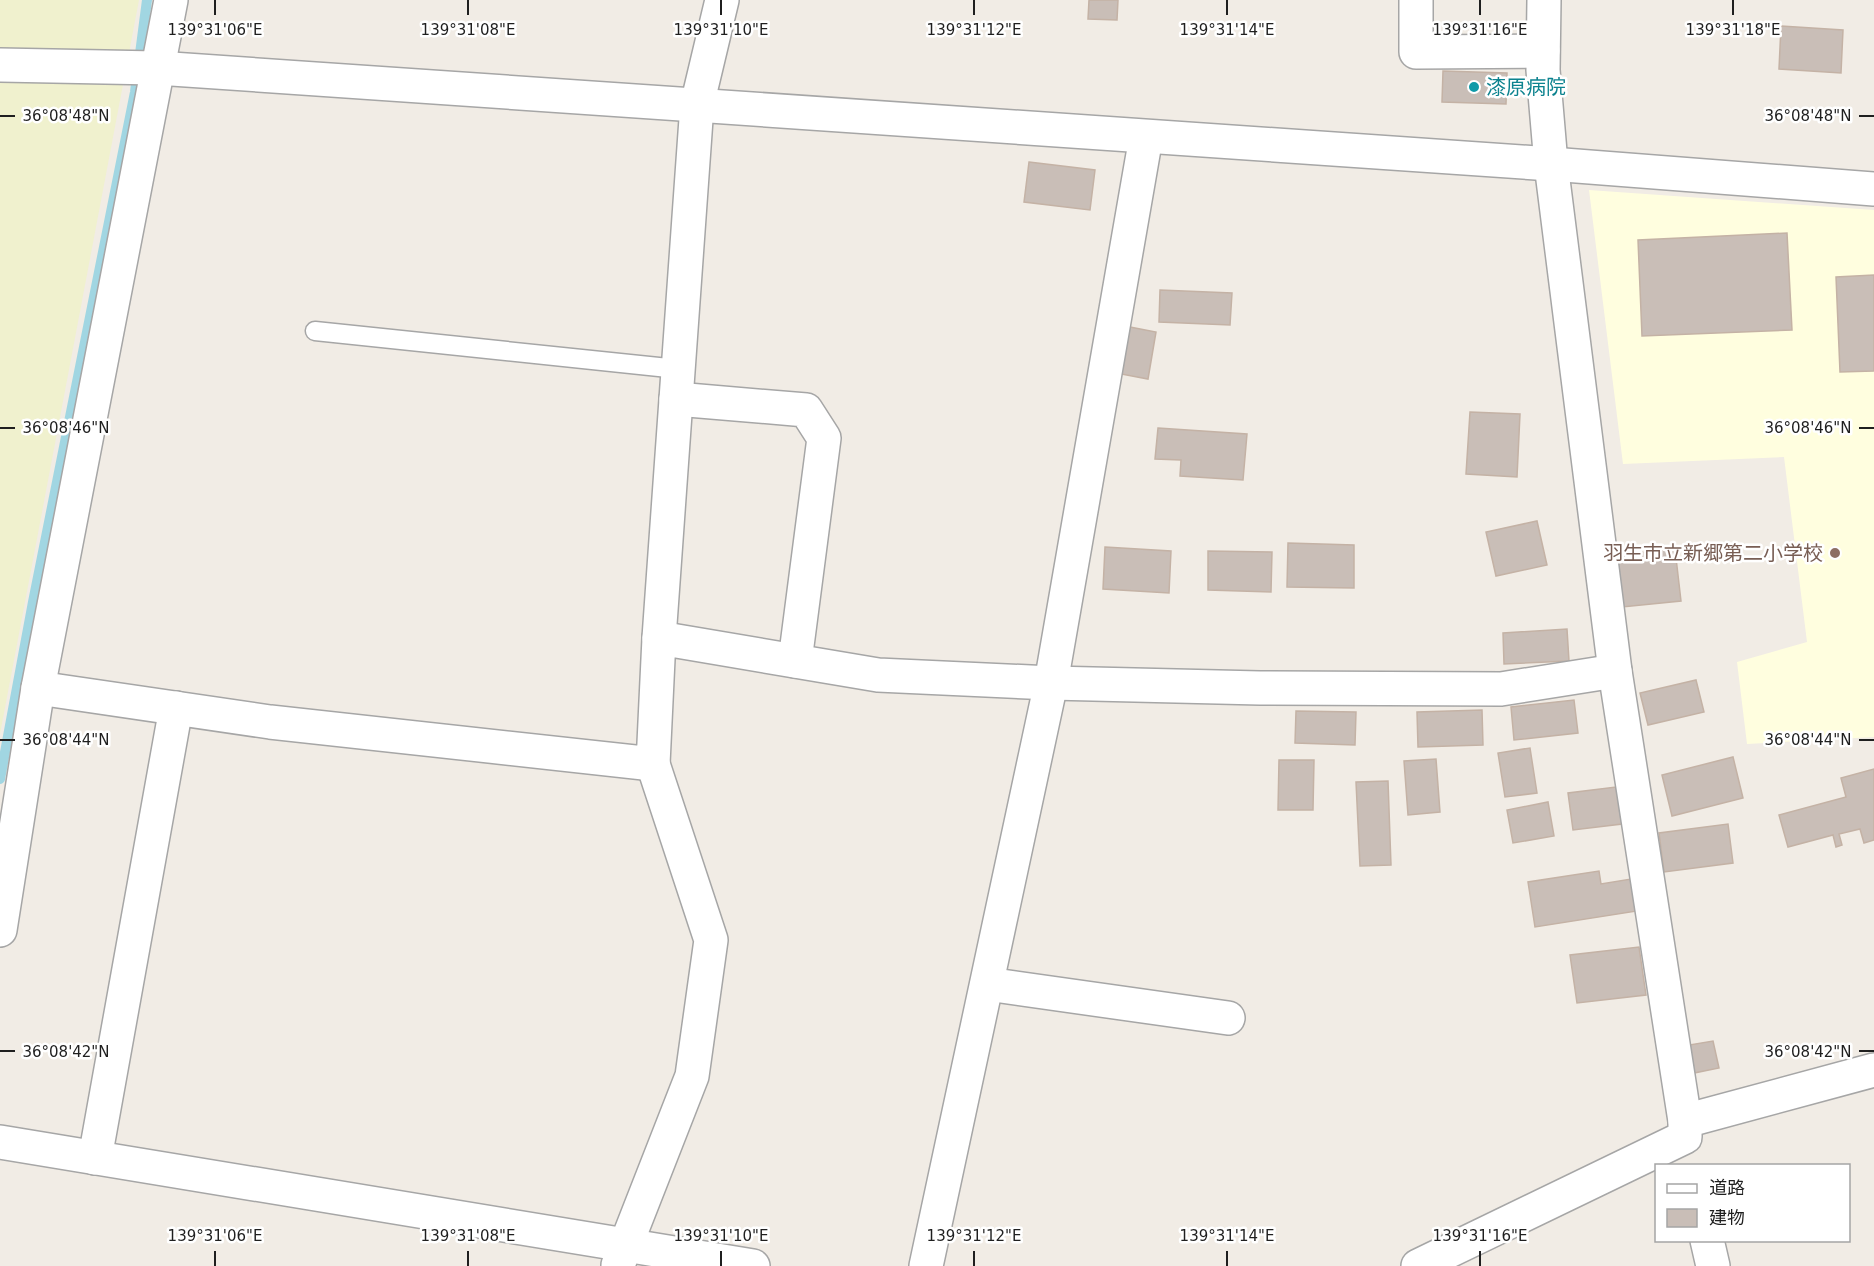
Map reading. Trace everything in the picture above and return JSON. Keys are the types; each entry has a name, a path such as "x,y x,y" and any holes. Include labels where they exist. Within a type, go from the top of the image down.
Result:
{"street":[{"path":"0,930 38,688 171,0"},
{"path":"621,1256 692,1076 711,940 653,764 659,638 698,105 722,0"},
{"path":"1416,0 1416,52 1543,51"},
{"path":"1544,0 1542,70 1551,165 1615,671 1687,1141"},
{"path":"0,65 157,68 1874,189"},
{"path":"926,1266 1051,683 1146,137"},
{"path":"677,384 806,410 824,438 795,661"},
{"path":"659,638 878,675 1051,683 1260,688 1501,689 1615,671"},
{"path":"38,688 270,722 653,764"},
{"path":"96,1158 176,708"},
{"path":"987,984 1228,1018"},
{"path":"1418,1266 1687,1141 1874,1070"},
{"path":"0,1142 621,1256 753,1266"},
{"path":"1707,1242 1713,1266"}],"lane":[{"path":"315,331 677,384"}],"shaded area":[{"path":"0,0 139,0 0,734"},
{"name":"羽生市立新郷第二小学校","path":"1589,190 1874,210 1874,737 1747,744 1737,662 1807,642 1784,457 1623,464"}],"building":[{"path":"1089,0 1118,0 1117,20 1088,19"},
{"path":"1781,26 1843,30 1841,73 1779,69"},
{"name":"漆原病院","path":"1443,71 1507,73 1506,104 1442,102"},
{"path":"1029,162 1095,170 1090,210 1024,202"},
{"path":"1787,233 1792,330 1642,336 1638,240"},
{"path":"1874,275 1874,371 1840,372 1836,277"},
{"path":"1160,290 1232,293 1230,325 1159,322"},
{"path":"1130,327 1156,332 1148,379 1121,374"},
{"path":"1470,412 1520,414 1517,477 1466,474"},
{"path":"1158,428 1247,434 1243,480 1180,476 1181,460 1155,459"},
{"path":"1537,521 1547,565 1496,576 1486,532"},
{"path":"1288,543 1354,545 1354,588 1287,587"},
{"path":"1105,547 1171,551 1169,593 1103,589"},
{"path":"1675,549 1681,601 1622,607 1616,555"},
{"path":"1208,551 1272,552 1271,592 1208,590"},
{"path":"1567,629 1569,661 1504,664 1503,633"},
{"path":"1696,680 1704,712 1648,725 1640,693"},
{"path":"1574,700 1578,733 1514,740 1511,707"},
{"path":"1482,710 1483,745 1418,747 1417,712"},
{"path":"1296,711 1356,712 1355,745 1295,743"},
{"path":"1530,748 1537,793 1505,797 1498,753"},
{"path":"1733,757 1743,798 1672,816 1662,775"},
{"path":"1436,759 1440,812 1408,815 1404,761"},
{"path":"1279,760 1314,760 1313,810 1278,810"},
{"path":"1874,769 1874,840 1864,843 1860,829 1839,834 1842,845 1836,847 1833,835 1788,847 1779,815 1846,797 1841,778"},
{"path":"1388,781 1391,865 1360,866 1356,782"},
{"path":"1616,787 1622,824 1573,830 1568,793"},
{"path":"1548,802 1554,836 1513,843 1507,810"},
{"path":"1728,824 1733,863 1664,872 1659,833"},
{"path":"1599,871 1601,884 1631,879 1637,911 1535,927 1528,882"},
{"path":"1639,947 1646,995 1577,1003 1570,955"},
{"path":"1713,1041 1719,1068 1694,1073 1689,1045"}],"waterway":[{"path":"0,779 135,92 147,0"}],"place":[{"name":"漆原病院","path":"1474,87"},
{"name":"羽生市立新郷第二小学校","path":"1835,553"}]}
